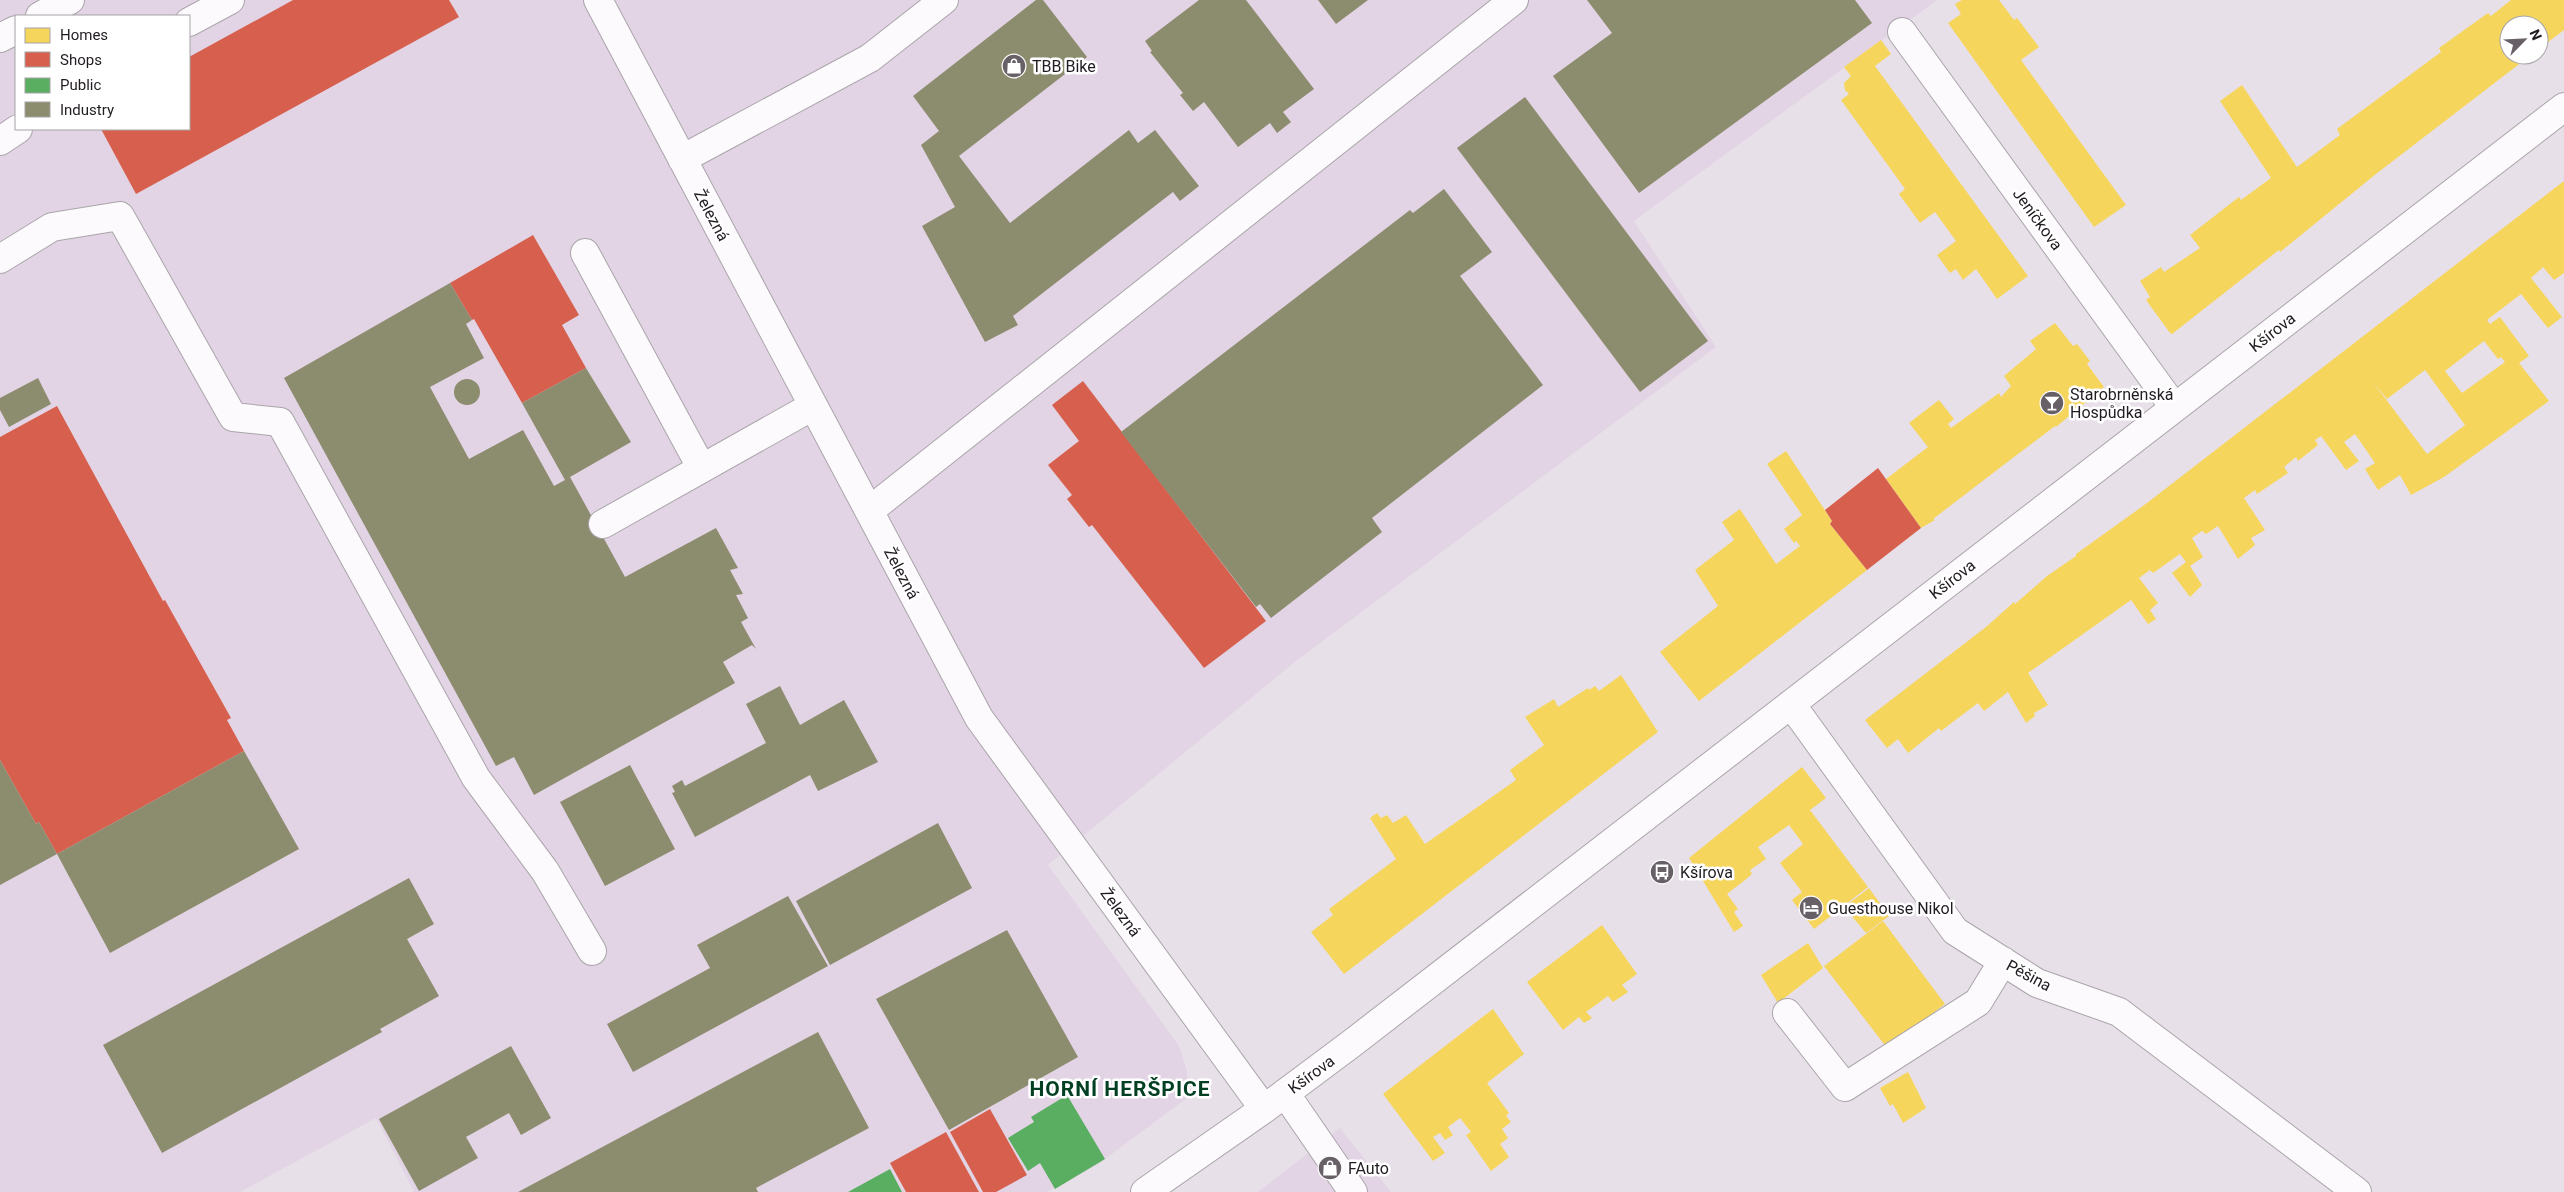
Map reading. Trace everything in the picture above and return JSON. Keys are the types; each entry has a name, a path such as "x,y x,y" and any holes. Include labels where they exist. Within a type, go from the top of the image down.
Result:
{"street":[{"path":"42,15 70,0"},
{"path":"190,21 230,0"},
{"name":"Železná","path":"598,0 979,718 1275,1101 1353,1192"},
{"path":"682,159 870,58 944,0"},
{"path":"869,511 1514,0"},
{"path":"0,38 15,30"},
{"name":"Jeníčkova","path":"1902,32 2174,407"},
{"name":"Kšírova","path":"1145,1192 1275,1101 2564,107"},
{"path":"0,141 16,130"},
{"path":"0,259 52,227 120,216 233,417 280,422 476,778 545,871 592,951"},
{"path":"585,253 701,467"},
{"path":"603,524 701,467 813,406"},
{"name":"Pěšina","path":"1791,704 1955,931 2037,983 2119,1012 2358,1192"},
{"path":"1787,1013 1845,1087 1978,1002 2003,961"}],"shaded area":[{"path":"0,0 1937,0 1634,221 1716,347 1296,661 1048,865 1179,1046 1187,1071 1187,1098 1097,1165 1047,1192 414,1192 376,1118 240,1192 0,1192"},
{"name":"FAuto","path":"1340,1128 1391,1192 1258,1192"}],"building: Homes":[{"path":"1962,0 1999,0 2014,20 2017,18 2039,47 2021,60 2126,205 2094,227 1948,23 1961,14 1955,4"},
{"path":"2511,0 2564,0 2564,30 2549,41 2549,15 2499,15 2499,65 2518,65 2376,174 2280,252 2279,250 2172,334 2170,333 2146,300 2150,297 2140,281 2161,267 2164,272 2200,248 2190,235 2239,197 2241,200 2271,178 2220,101 2242,85 2297,167 2340,135 2337,129 2441,52 2439,48 2488,13 2491,16"},
{"path":"1881,40 1891,54 1875,66 2028,276 1997,299 1976,269 1963,280 1956,269 1950,273 1937,255 1956,241 1935,212 1920,223 1899,194 1905,189 1841,100 1849,94 1845,90 1844,83 1851,76 1844,67"},
{"path":"2564,181 2564,273 2554,280 2543,267 2531,278 2562,317 2548,328 2521,294 2487,320 2490,324 2500,317 2529,356 2519,363 2549,401 2444,477 2411,495 2400,475 2378,490 2365,469 2375,463 2355,434 2344,442 2359,461 2346,470 2321,436 2315,440 2318,445 2298,461 2296,457 2284,467 2288,473 2257,494 2255,490 2244,498 2265,530 2251,538 2255,545 2238,559 2218,526 2206,534 2202,531 2192,538 2203,557 2190,566 2202,585 2190,597 2172,573 2186,562 2180,554 2153,573 2150,570 2139,578 2158,603 2150,610 2156,619 2148,624 2131,600 2028,673 2048,705 2034,713 2035,716 2026,723 2008,692 1984,711 1978,703 1941,731 1939,728 1908,753 1898,739 1887,748 1865,720 1986,627 2047,576 2147,503","holes":["2484,341 2498,359 2501,357 2505,362 2462,393 2445,371","2425,370 2465,425 2427,454 2373,382 2387,399"]},
{"path":"2055,323 2073,346 2077,344 2090,361 2087,364 2104,387 2056,427 1933,519 1935,520 1921,528 1886,479 1928,447 1909,423 1939,400 1954,419 1948,424 1951,428 1999,393 2001,397 2011,386 2004,376 2036,349 2030,341"},
{"path":"1786,451 1832,521 1830,524 1867,570 1699,701 1660,652 1718,606 1695,570 1734,540 1722,522 1740,509 1776,564 1800,546 1796,541 1794,543 1784,529 1802,515 1767,464"},
{"path":"1621,675 1658,732 1344,974 1311,932 1333,915 1329,909 1396,859 1370,818 1377,813 1381,818 1387,815 1393,823 1406,815 1425,844 1516,780 1510,770 1544,745 1525,717 1554,699 1558,707 1588,688 1589,690 1595,686 1599,691"},
{"path":"1802,767 1826,798 1810,810 1868,887 1814,929 1792,900 1802,892 1780,863 1803,844 1789,825 1758,847 1766,859 1750,870 1752,874 1727,894 1738,909 1734,912 1743,926 1734,932 1689,858"},
{"path":"1869,888 1889,916 1866,933 1844,907"},
{"path":"1883,921 1945,1004 1887,1048 1824,966"},
{"path":"1602,925 1637,974 1622,985 1628,992 1613,1002 1608,996 1586,1012 1592,1018 1584,1023 1579,1017 1563,1030 1527,982"},
{"path":"1808,943 1823,968 1778,1003 1761,975"},
{"path":"1493,1009 1524,1054 1487,1083 1509,1113 1506,1116 1511,1122 1502,1129 1508,1138 1500,1144 1509,1157 1491,1171 1466,1135 1471,1132 1460,1118 1448,1127 1453,1135 1445,1140 1440,1133 1433,1137 1445,1153 1433,1161 1383,1094"},
{"path":"1908,1072 1926,1108 1903,1123 1893,1104 1890,1106 1880,1088"}],"building: Shops":[{"path":"293,0 449,0 459,17 136,194 102,130 190,130 190,56"},
{"path":"533,235 579,315 562,325 586,368 522,403 474,319 472,320 450,283"},
{"path":"1083,381 1266,621 1204,668 1092,525 1089,527 1067,499 1072,495 1048,465 1079,441 1052,405"},
{"path":"57,406 163,601 165,600 231,718 227,720 244,751 57,854 39,822 36,824 0,760 0,437"},
{"path":"1878,468 1921,528 1867,570 1830,524 1832,521 1825,510"},
{"path":"990,1109 1027,1175 996,1192 983,1192 950,1132"},
{"path":"946,1132 979,1192 906,1192 890,1163"}],"building: Public":[{"path":"1067,1095 1105,1159 1055,1189 1040,1163 1028,1171 1008,1138 1034,1122 1031,1117"},
{"path":"890,1169 902,1192 848,1192"}],"building: Industry":[{"path":"1036,0 1043,0 1087,57 959,156 1010,223 1129,130 1138,143 1155,130 1199,186 1180,201 1173,192 1013,316 1018,325 985,342 922,226 955,207 921,145 939,131 913,96"},
{"path":"1199,0 1246,0 1314,89 1283,112 1291,122 1277,133 1270,123 1238,147 1204,102 1193,111 1180,95 1183,93 1150,52 1152,51 1145,41"},
{"path":"1318,0 1368,0 1336,24"},
{"path":"1587,0 1855,0 1872,23 1639,193 1553,76 1612,33"},
{"path":"1525,97 1708,341 1640,392 1457,148"},
{"path":"1444,189 1492,252 1460,276 1543,385 1372,518 1382,532 1271,618 1260,604 1256,607 1121,432 1410,210 1413,213"},
{"path":"450,283 472,320 466,324 484,358 430,387 469,459 523,430 554,486 565,480 522,403 586,368 631,442 570,477 625,577 716,528 738,568 730,570 743,594 736,595 748,618 741,622 756,649 752,645 723,662 735,683 534,795 514,757 496,766 284,378"},
{"path":"38,378 51,404 9,427 0,410 0,398"},
{"path":"467,379 476,383 480,392 476,401 467,405 458,401 454,392 458,383"},
{"path":"780,686 800,725 844,700 878,762 818,791 810,775 695,837 672,793 675,792 672,786 682,780 685,786 766,743 746,704"},
{"path":"244,751 299,849 110,953 57,854"},
{"path":"0,760 36,824 39,822 57,854 0,885"},
{"path":"630,765 675,849 605,886 560,802"},
{"path":"938,823 972,888 830,965 796,901"},
{"path":"409,878 434,924 407,939 439,996 380,1029 382,1032 162,1153 103,1045"},
{"path":"788,896 828,966 633,1072 607,1024 710,968 697,945"},
{"path":"1007,930 1078,1057 949,1130 876,999"},
{"path":"818,1032 869,1128 756,1188 758,1192 518,1192"},
{"path":"511,1046 551,1118 521,1135 509,1113 466,1137 478,1158 419,1191 379,1119"}],"place":[{"name":"TBB Bike","path":"1014,66"},
{"name":"Starobrněnská Hospůdka","path":"2052,403"},
{"name":"Kšírova","path":"1662,872"},
{"name":"Guesthouse Nikol","path":"1811,908"},
{"name":"FAuto","path":"1330,1168"}],"district":[{"name":"HORNÍ HERŠPICE","path":"1120,1089"}]}
